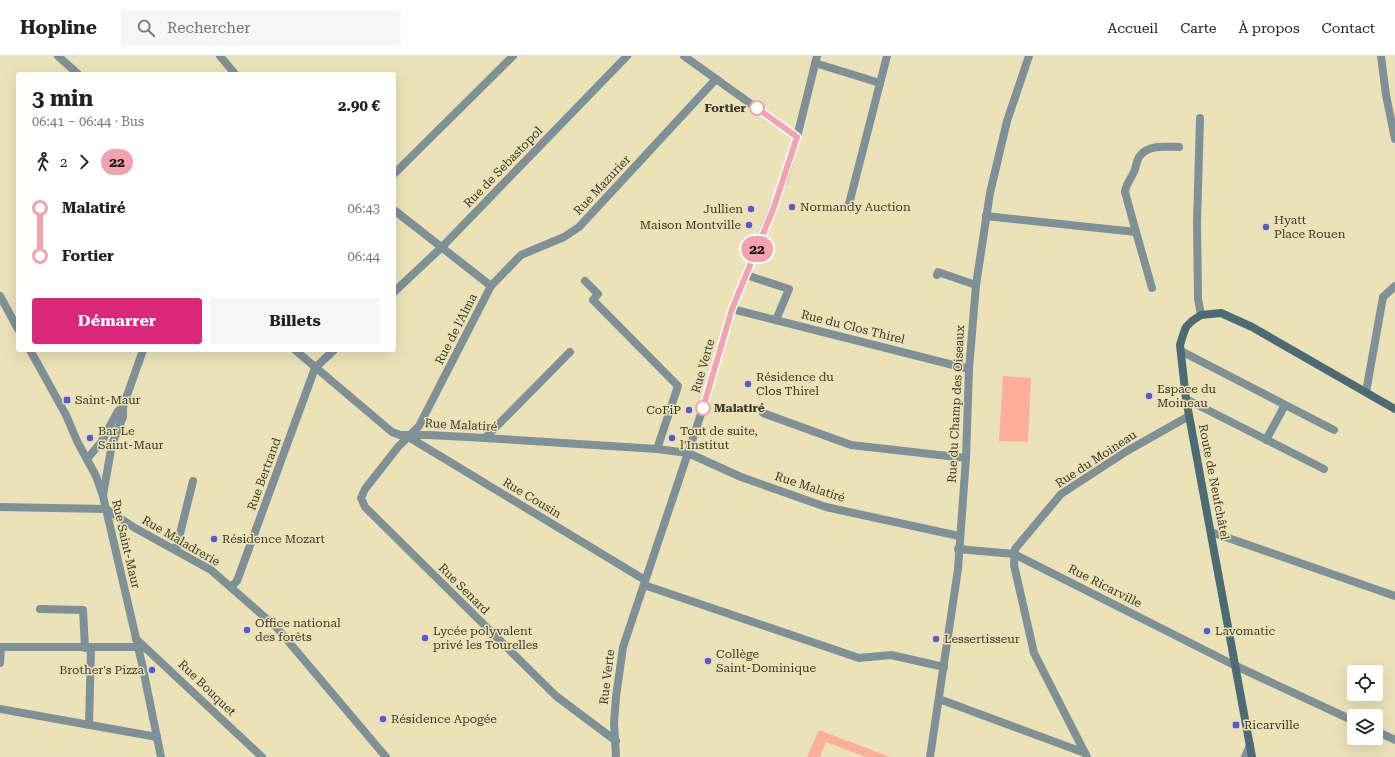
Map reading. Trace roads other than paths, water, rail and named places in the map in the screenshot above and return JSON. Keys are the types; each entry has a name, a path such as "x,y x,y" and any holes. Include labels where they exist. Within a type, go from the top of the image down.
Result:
{"main road":[{"path":"1201,315 1221,313 1246,324 1395,408"},
{"name":"Route de Neufchâtel","path":"1201,315 1186,327 1180,345 1186,400 1252,757"}],"street":[{"path":"58,56 76,72"},
{"path":"220,56 233,72"},
{"path":"396,172 513,56"},
{"name":"Rue de Sebastopol","path":"396,290 442,247 627,56"},
{"path":"684,56 797,137"},
{"path":"849,204 887,56"},
{"name":"Rue du Champ des Oiseaux","path":"930,757 958,569 958,549 966,458 969,369 976,285 986,216 1007,121 1029,56"},
{"path":"1381,56 1386,96 1395,139"},
{"path":"816,59 880,82"},
{"name":"Rue Verte","path":"616,757 614,723 623,647 712,380 732,309 774,207 797,137 816,59"},
{"name":"Rue Mazurier","path":"491,286 521,255 564,237 579,227 716,79"},
{"path":"1200,118 1197,222 1198,299 1201,315"},
{"path":"1152,288 1125,192 1125,187 1134,172 1138,158 1145,151 1154,147 1180,147"},
{"name":"Rue de l'Alma","path":"396,212 491,286 419,426 407,436"},
{"path":"986,216 1136,232"},
{"path":"937,275 938,272 976,285"},
{"path":"746,275 789,289 776,320"},
{"path":"585,281 598,294 593,300 678,386 656,449"},
{"path":"1366,392 1383,296 1395,286"},
{"path":"0,296 16,325"},
{"name":"Rue du Clos Thirel","path":"732,309 969,369"},
{"path":"1181,351 1334,430"},
{"name":"Rue Saint-Maur","path":"31,352 66,415 103,496 134,637 138,647 161,757"},
{"path":"103,496 112,444 123,417 123,407 142,352"},
{"name":"Rue Malatiré","path":"297,352 392,432 400,435 407,436 429,434 656,449 688,453 741,477 826,507 959,536"},
{"path":"316,368 332,352"},
{"path":"485,438 570,352"},
{"name":"Rue Bertrand","path":"231,587 237,581 316,368"},
{"path":"1186,400 1324,469"},
{"path":"1266,440 1286,405"},
{"path":"87,459 102,441 118,411 123,407"},
{"path":"763,413 851,445 966,458"},
{"name":"Rue du Moineau","path":"1014,554 1017,544 1062,494 1127,451 1190,416"},
{"name":"Rue Senard","path":"407,436 365,489 361,498 365,507 556,696 616,741"},
{"name":"Rue Cousin","path":"407,436 645,582 859,658 891,655 944,666"},
{"path":"176,550 193,481"},
{"path":"0,506 106,509"},
{"name":"Rue Maladrerie","path":"106,509 117,517 211,570 231,587 277,628 386,757"},
{"path":"1211,532 1395,596"},
{"name":"Rue Ricarville","path":"958,549 1014,554 1236,666 1347,717"},
{"path":"1014,554 1014,565 1034,653 1086,755"},
{"path":"40,609 84,610 88,648 89,725"},
{"name":"Rue Bouquet","path":"134,637 262,757"},
{"path":"0,663 1,648 138,647"},
{"path":"939,699 1086,755"},
{"path":"0,709 157,737"},
{"path":"1383,734 1395,740"},
{"path":"1245,757 1250,745"}],"place":[{"name":"Fortier","path":"757,108"},
{"name":"Normandy Auction","path":"792,207"},
{"name":"Jullien","path":"751,209"},
{"name":"Maison Montville","path":"749,225"},
{"name":"Hyatt Place Rouen","path":"1266,227"},
{"name":"Résidence du Clos Thirel","path":"748,384"},
{"name":"Espace du Moineau","path":"1149,396"},
{"name":"Saint-Maur","path":"67,400"},
{"name":"Malatiré","path":"703,408"},
{"name":"CoFiP","path":"689,410"},
{"name":"Bar Le Saint-Maur","path":"90,438"},
{"name":"Tout de suite, l'Institut","path":"672,438"},
{"name":"Résidence Mozart","path":"214,539"},
{"name":"Office national des forêts","path":"247,630"},
{"name":"Lavomatic","path":"1207,631"},
{"name":"Lycée polyvalent privé les Tourelles","path":"425,638"},
{"name":"Lessertisseur","path":"936,639"},
{"name":"Collège Saint-Dominique","path":"708,661"},
{"name":"Brother's Pizza","path":"152,670"},
{"name":"Résidence Apogée","path":"383,719"},
{"name":"Ricarville","path":"1236,725"}]}
